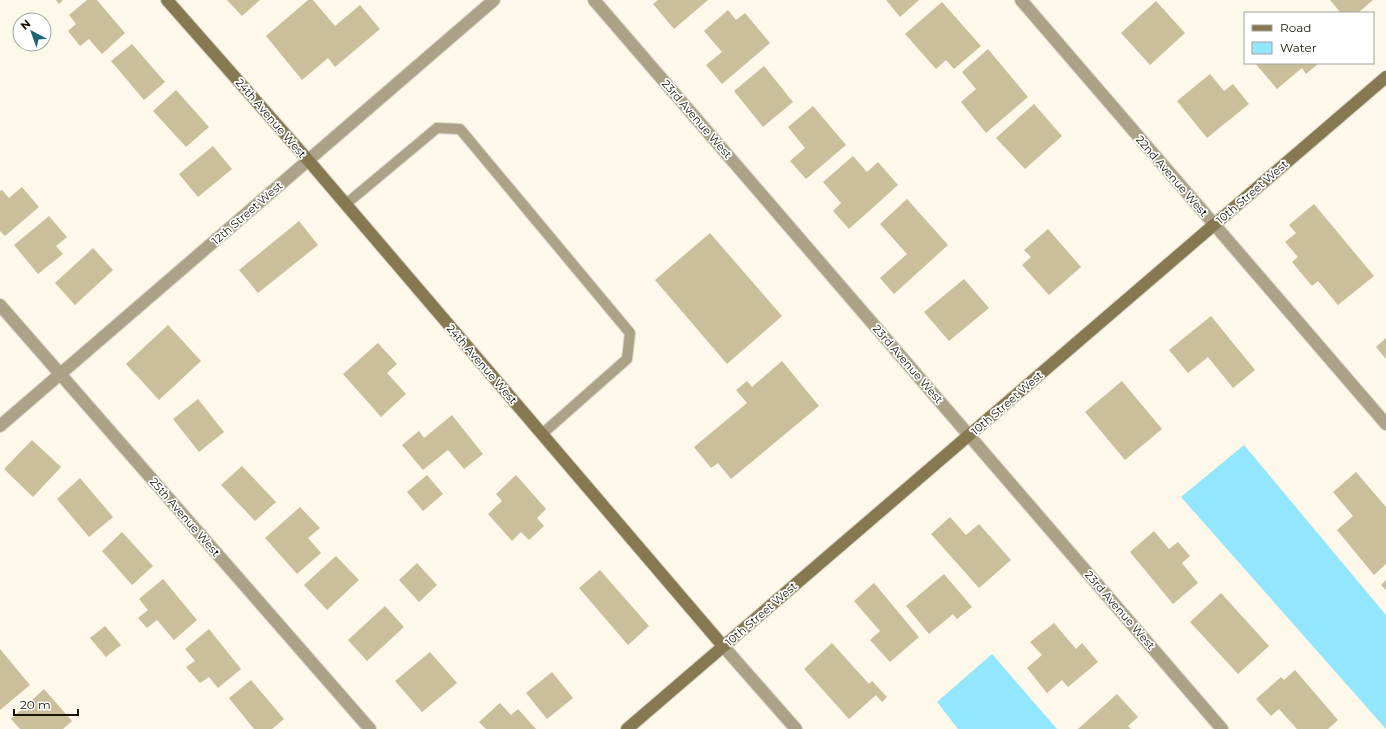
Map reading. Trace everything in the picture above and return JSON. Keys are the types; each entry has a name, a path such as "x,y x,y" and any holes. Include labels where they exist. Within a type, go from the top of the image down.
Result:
{"street":[{"name":"24th Avenue West","path":"167,0 346,204 723,646 796,729"},
{"name":"12th Street West","path":"0,426 494,0"},
{"name":"23rd Avenue West","path":"594,0 1222,729"},
{"name":"22nd Avenue West","path":"1021,0 1386,424"},
{"name":"10th Street West","path":"627,729 1386,77"},
{"name":"25th Avenue West","path":"0,305 370,729"}],"lane":[{"path":"346,204 437,128 460,129 630,333 627,359 542,434"}],"water":[{"path":"1244,445 1386,615 1386,729 1181,497"},
{"path":"992,654 1057,729 958,729 937,702"}],"building":[{"path":"56,0 63,0 59,4"},
{"path":"87,0 97,0 125,33 102,54 89,39 80,46 68,31 76,24 69,15"},
{"path":"227,0 260,0 242,16"},
{"path":"308,0 313,0 335,26 360,5 380,29 335,67 328,58 302,80 266,36"},
{"path":"658,0 708,0 674,29 653,4"},
{"path":"886,0 919,0 900,17"},
{"path":"1330,0 1373,0 1359,12 1340,12"},
{"path":"1156,1 1185,33 1150,65 1121,33"},
{"path":"942,2 981,46 954,69 946,60 936,69 905,34"},
{"path":"728,10 736,20 745,13 770,43 722,84 706,65 722,52 704,31"},
{"path":"132,44 165,82 144,100 111,61"},
{"path":"988,49 1028,97 986,133 961,102 976,89 962,72"},
{"path":"1256,64 1318,64 1306,74 1302,68 1277,89"},
{"path":"764,66 793,102 763,127 734,91"},
{"path":"1210,74 1224,91 1233,84 1249,104 1207,138 1177,101"},
{"path":"176,90 209,127 186,147 153,111"},
{"path":"1034,104 1062,136 1025,169 996,138"},
{"path":"813,106 846,145 806,179 790,161 805,148 788,127"},
{"path":"213,146 232,169 198,197 179,174"},
{"path":"853,156 867,172 878,162 898,185 849,229 833,211 841,203 823,182"},
{"path":"22,187 39,207 5,236 0,231 0,191 2,190 9,198"},
{"path":"907,199 948,245 894,294 880,278 907,254 880,224"},
{"path":"1314,204 1374,276 1338,305 1318,281 1312,286 1292,262 1298,257 1285,242 1296,233 1289,225"},
{"path":"49,216 67,237 56,246 63,254 38,274 14,245"},
{"path":"299,221 318,245 258,293 239,270"},
{"path":"1048,229 1081,267 1049,295 1022,265 1031,257 1024,250"},
{"path":"710,233 782,316 727,364 655,280"},
{"path":"93,248 113,270 75,305 55,283"},
{"path":"964,279 989,308 949,341 924,312"},
{"path":"1211,316 1255,370 1233,388 1208,357 1188,373 1169,350"},
{"path":"168,325 201,361 159,400 126,364"},
{"path":"1386,338 1386,359 1376,347"},
{"path":"378,343 397,364 387,373 406,394 381,417 343,374"},
{"path":"782,361 819,406 731,479 718,463 711,468 694,447 747,403 736,390 747,381 752,387"},
{"path":"1122,381 1162,429 1125,460 1085,412"},
{"path":"198,399 224,432 199,452 173,419"},
{"path":"452,415 483,454 464,469 448,450 423,470 402,445 419,431 424,438"},
{"path":"32,440 61,467 33,497 4,469"},
{"path":"242,466 276,502 255,521 221,485"},
{"path":"1356,472 1386,507 1386,564 1374,575 1337,530 1353,516 1333,492"},
{"path":"427,475 443,494 423,511 407,492"},
{"path":"516,475 546,509 537,518 544,526 529,540 521,532 512,541 488,514 502,501 496,494"},
{"path":"80,478 113,517 89,537 57,499"},
{"path":"300,507 320,528 308,538 321,553 297,574 265,538"},
{"path":"950,517 966,535 979,524 1011,560 979,588 931,534"},
{"path":"1154,531 1169,549 1178,542 1190,556 1182,563 1198,583 1173,604 1130,552"},
{"path":"122,532 153,566 132,585 102,551"},
{"path":"336,556 359,580 327,610 304,585"},
{"path":"417,563 437,585 419,602 399,580"},
{"path":"600,570 649,626 628,645 579,588"},
{"path":"944,574 972,607 957,619 953,614 929,634 906,606"},
{"path":"163,579 197,620 174,640 157,620 147,628 138,618 148,610 139,599"},
{"path":"1386,580 1386,590 1381,585"},
{"path":"874,583 919,637 890,662 870,640 880,631 854,601"},
{"path":"1221,593 1269,646 1238,674 1190,622"},
{"path":"385,606 404,627 367,661 348,640"},
{"path":"1054,623 1076,649 1082,643 1098,662 1068,687 1062,680 1047,693 1027,668 1042,655 1030,642"},
{"path":"105,626 121,645 106,657 90,638"},
{"path":"209,629 241,669 218,688 209,677 200,683 186,667 195,661 185,649"},
{"path":"832,643 869,684 872,681 887,697 882,702 876,695 849,719 804,669"},
{"path":"0,649 30,685 0,710"},
{"path":"430,652 457,683 422,712 395,681"},
{"path":"1295,670 1338,720 1328,729 1297,729 1279,709 1271,716 1256,699 1281,677 1284,680"},
{"path":"552,672 573,698 547,719 526,693"},
{"path":"251,680 284,719 272,729 254,729 229,698"},
{"path":"44,689 72,721 63,729 20,729 11,719"},
{"path":"1117,694 1138,717 1128,726 1131,729 1078,729"},
{"path":"500,703 511,715 518,709 536,729 486,729 479,722"}]}
